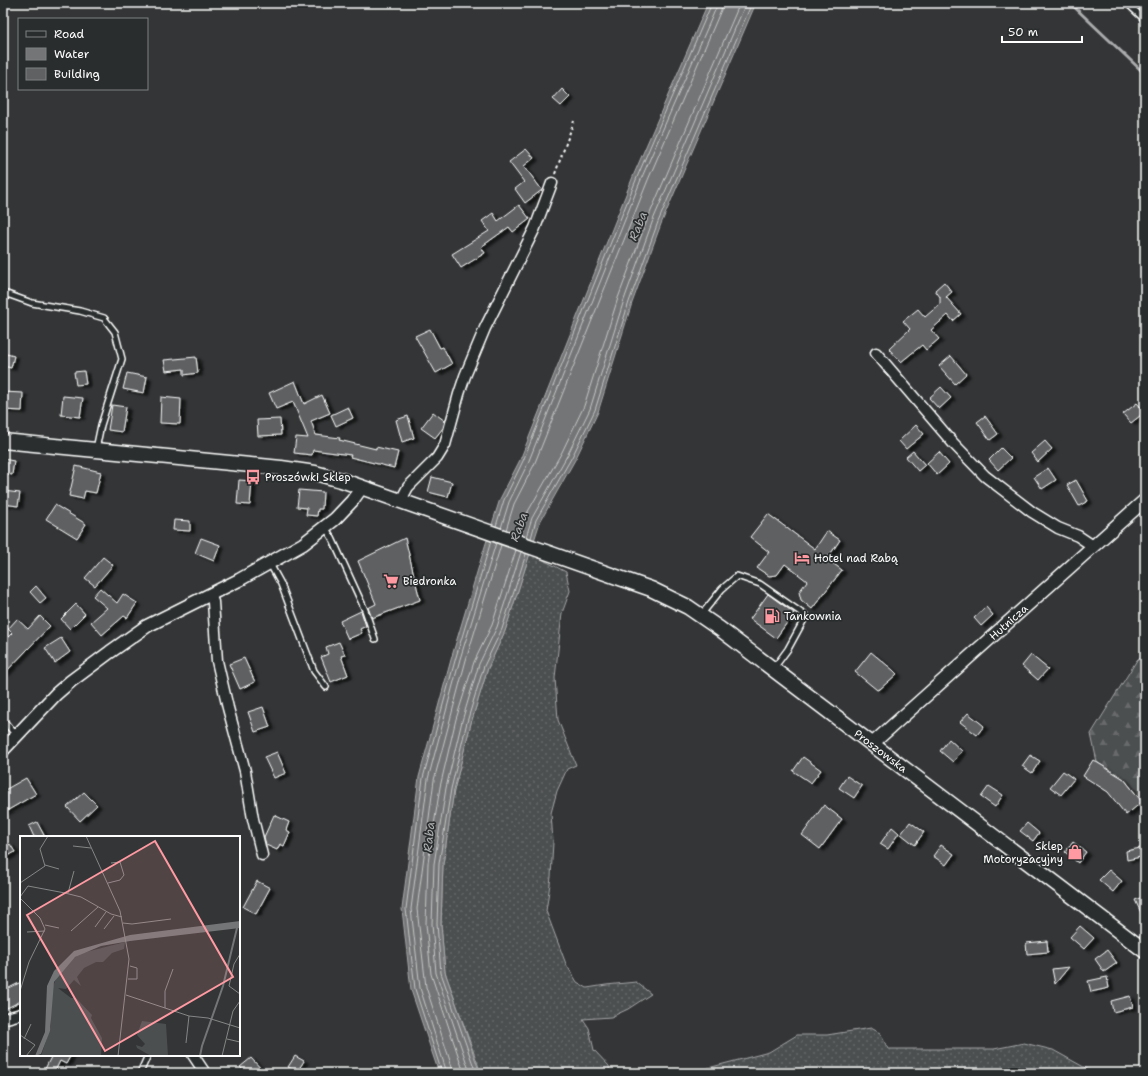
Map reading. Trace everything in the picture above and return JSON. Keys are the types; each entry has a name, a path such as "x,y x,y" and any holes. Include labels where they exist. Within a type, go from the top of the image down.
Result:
{"main road":[{"name":"Proszowska","path":"3,441 281,468 314,473 362,486 658,592 701,615 1145,951"}],"street":[{"path":"401,500 408,487 437,458 445,445 465,376 485,328 535,228 552,183"},
{"path":"876,352 953,444 985,476 1032,512 1058,528 1078,536 1093,546"},
{"path":"3,750 56,694 110,652 147,626 270,564 303,544 335,519 352,501 362,486"},
{"name":"Hutnicza","path":"872,744 1145,500"},
{"path":"210,594 213,602 217,661 245,771 253,819 262,855"},
{"path":"3,1019 20,1014"},
{"path":"195,1056 205,1073"}],"lane":[{"path":"1127,3 1145,20"},
{"path":"3,303 7,294 32,303 80,311 104,318 115,332 122,359 101,425 96,450"},
{"path":"325,527 332,538 364,610 375,639"},
{"path":"270,564 281,584 314,671 326,687"},
{"path":"701,615 722,589 737,576 760,584 806,616 788,649 773,669"},
{"path":"3,720 16,735"},
{"path":"140,1073 148,1056"}],"path":[{"path":"552,183 574,121"}],"green space":[{"path":"530,553 566,572 570,591 562,613 555,678 558,720 576,765 567,769 557,791 551,813 553,842 551,877 546,911 566,964 577,982 587,988 636,982 651,994 628,1009 611,1017 583,1019 589,1028 594,1050 609,1066 610,1073 481,1073 445,972 441,924 443,864 454,790 471,723 488,668 505,631"},
{"path":"1145,652 1145,805 1124,779 1097,762 1091,734 1137,660"},
{"path":"871,1028 880,1033 888,1049 994,1049 1024,1043 1053,1050 1091,1071 1102,1073 700,1073 708,1068 769,1052 797,1035 827,1035"}],"water":[{"name":"Raba","path":"708,3 756,3 661,224 632,303 598,412 576,458 540,522 505,631 488,668 471,723 454,790 443,864 441,924 445,972 480,1073 439,1073 411,990 402,909 419,777 452,656 500,499 520,460 634,174"}],"building":[{"path":"562,89 570,97 561,106 553,99"},
{"path":"526,149 534,158 524,166 542,190 525,203 515,189 524,182 509,162"},
{"path":"519,205 530,219 513,232 509,227 481,247 485,253 461,268 452,254 489,231 482,221 493,213 498,221"},
{"path":"944,282 952,292 946,297 961,314 953,321 948,315 931,330 939,339 926,350 922,345 901,362 889,349 910,329 903,321 918,309 925,317 940,304 940,297 935,290"},
{"path":"430,329 440,348 443,347 452,364 436,373 415,336"},
{"path":"3,353 14,356 11,368 3,366"},
{"path":"951,356 966,374 955,384 939,366"},
{"path":"196,357 198,373 184,375 184,369 166,371 164,360"},
{"path":"84,371 86,384 76,385 74,372"},
{"path":"127,373 147,377 144,393 123,389"},
{"path":"295,381 304,404 322,395 330,413 311,421 316,435 340,438 339,440 376,449 376,447 398,452 394,468 350,457 351,455 313,450 312,455 294,453 296,437 308,438 293,402 276,409 269,393"},
{"path":"941,387 951,398 939,409 929,398"},
{"path":"3,392 23,393 22,411 3,410"},
{"path":"63,396 83,398 80,417 61,415"},
{"path":"161,397 181,399 180,424 160,423"},
{"path":"1137,403 1145,412 1131,423 1123,414"},
{"path":"112,405 126,407 122,432 108,430"},
{"path":"348,407 353,418 336,426 331,415"},
{"path":"433,412 445,421 443,428 435,438 421,428"},
{"path":"408,416 414,438 402,442 396,420"},
{"path":"985,416 998,434 990,440 977,422"},
{"path":"280,419 281,435 258,436 257,420"},
{"path":"916,425 924,434 906,449 899,441"},
{"path":"1045,441 1052,449 1038,462 1031,453"},
{"path":"1001,448 1011,458 998,470 989,460"},
{"path":"913,451 925,465 918,471 906,457"},
{"path":"939,452 949,464 937,475 927,463"},
{"path":"3,459 14,461 12,475 3,473"},
{"path":"76,466 101,472 96,493 85,491 83,499 69,496"},
{"path":"1048,468 1056,480 1042,489 1034,477"},
{"path":"432,477 452,482 448,497 428,492"},
{"path":"239,480 252,481 250,505 237,504"},
{"path":"1076,480 1088,501 1079,506 1067,485"},
{"path":"299,490 323,492 322,509 318,509 317,516 306,515 307,508 297,507"},
{"path":"3,491 20,493 18,506 3,504"},
{"path":"55,505 86,524 77,538 46,519"},
{"name":"Hotel nad Rabą","path":"768,514 815,549 827,531 840,540 827,559 842,570 812,609 801,600 799,592 807,581 785,564 777,575 769,576 757,568 769,552 750,537"},
{"path":"174,520 190,521 190,531 173,530"},
{"path":"201,538 220,545 214,561 195,553"},
{"name":"Biedronka","path":"405,538 420,600 372,618 368,608 376,604 358,561"},
{"path":"103,557 113,565 95,586 85,578"},
{"path":"36,586 46,598 40,603 30,592"},
{"path":"100,588 117,603 123,594 137,603 127,618 124,616 102,635 91,622 107,608 93,596"},
{"name":"Tankownia","path":"768,594 794,613 776,638 750,619"},
{"path":"76,604 85,614 70,629 61,619"},
{"path":"986,607 993,615 981,626 974,618"},
{"path":"361,611 366,626 360,629 362,633 348,639 340,621"},
{"path":"40,616 50,626 3,675 3,642 12,633 8,629 17,619 28,629"},
{"path":"61,638 70,652 55,663 45,648"},
{"path":"339,642 345,655 341,656 348,675 331,682 321,657 328,654 326,647"},
{"path":"871,652 897,674 877,690 855,672"},
{"path":"1031,655 1048,669 1038,680 1022,666"},
{"path":"244,658 255,682 240,689 229,664"},
{"path":"263,707 270,727 255,732 248,712"},
{"path":"968,713 984,726 977,735 960,722"},
{"path":"949,739 962,751 953,762 940,751"},
{"path":"277,752 286,773 274,778 264,757"},
{"path":"1030,755 1040,761 1032,773 1022,766"},
{"path":"803,757 821,770 811,783 793,771"},
{"path":"1093,760 1124,779 1142,802 1126,815 1108,792 1083,776"},
{"path":"1063,771 1074,779 1061,795 1050,787"},
{"path":"847,776 862,786 854,798 839,788"},
{"path":"26,778 36,794 3,813 3,791"},
{"path":"989,786 1003,795 995,807 981,797"},
{"path":"84,792 97,805 80,821 67,807"},
{"path":"824,805 842,819 820,849 802,835"},
{"path":"274,815 289,822 286,830 290,832 284,846 280,844 277,850 266,845 264,837"},
{"path":"37,822 44,836 34,836 29,826"},
{"path":"910,822 924,832 915,845 901,834"},
{"path":"1027,823 1039,833 1033,841 1020,831"},
{"path":"892,827 899,833 888,849 880,844"},
{"name":"Sklep Motoryzacyjny","path":"1073,842 1086,852 1078,863 1065,852"},
{"path":"10,844 15,852 3,859 3,848"},
{"path":"941,845 954,854 946,865 933,856"},
{"path":"1145,847 1145,856 1127,860 1126,851"},
{"path":"1109,870 1122,881 1113,892 1099,880"},
{"path":"257,881 270,888 256,914 243,907"},
{"path":"1145,896 1145,921 1135,900"},
{"path":"1080,926 1094,938 1084,949 1070,937"},
{"path":"1047,941 1048,952 1027,954 1026,943"},
{"path":"1107,950 1117,963 1104,972 1095,959"},
{"path":"1069,967 1055,984 1052,969"},
{"path":"1107,977 1109,988 1091,992 1088,981"},
{"path":"20,982 20,1002 7,1008 3,1000 3,991"},
{"path":"1130,996 1133,1007 1113,1012 1111,1001"},
{"path":"49,1056 70,1056 66,1064 60,1061 54,1073 43,1073 51,1057"},
{"path":"295,1056 304,1061 297,1072 288,1067"},
{"path":"251,1058 265,1073 246,1073 240,1067"}],"waterway":[{"path":"1070,3 1145,74"}],"place":[{"name":"Proszówki Sklep","path":"253,477"},
{"name":"Hotel nad Rabą","path":"802,558"},
{"name":"Biedronka","path":"391,581"},
{"name":"Tankownia","path":"772,616"},
{"name":"Sklep Motoryzacyjny","path":"1075,852"}]}
